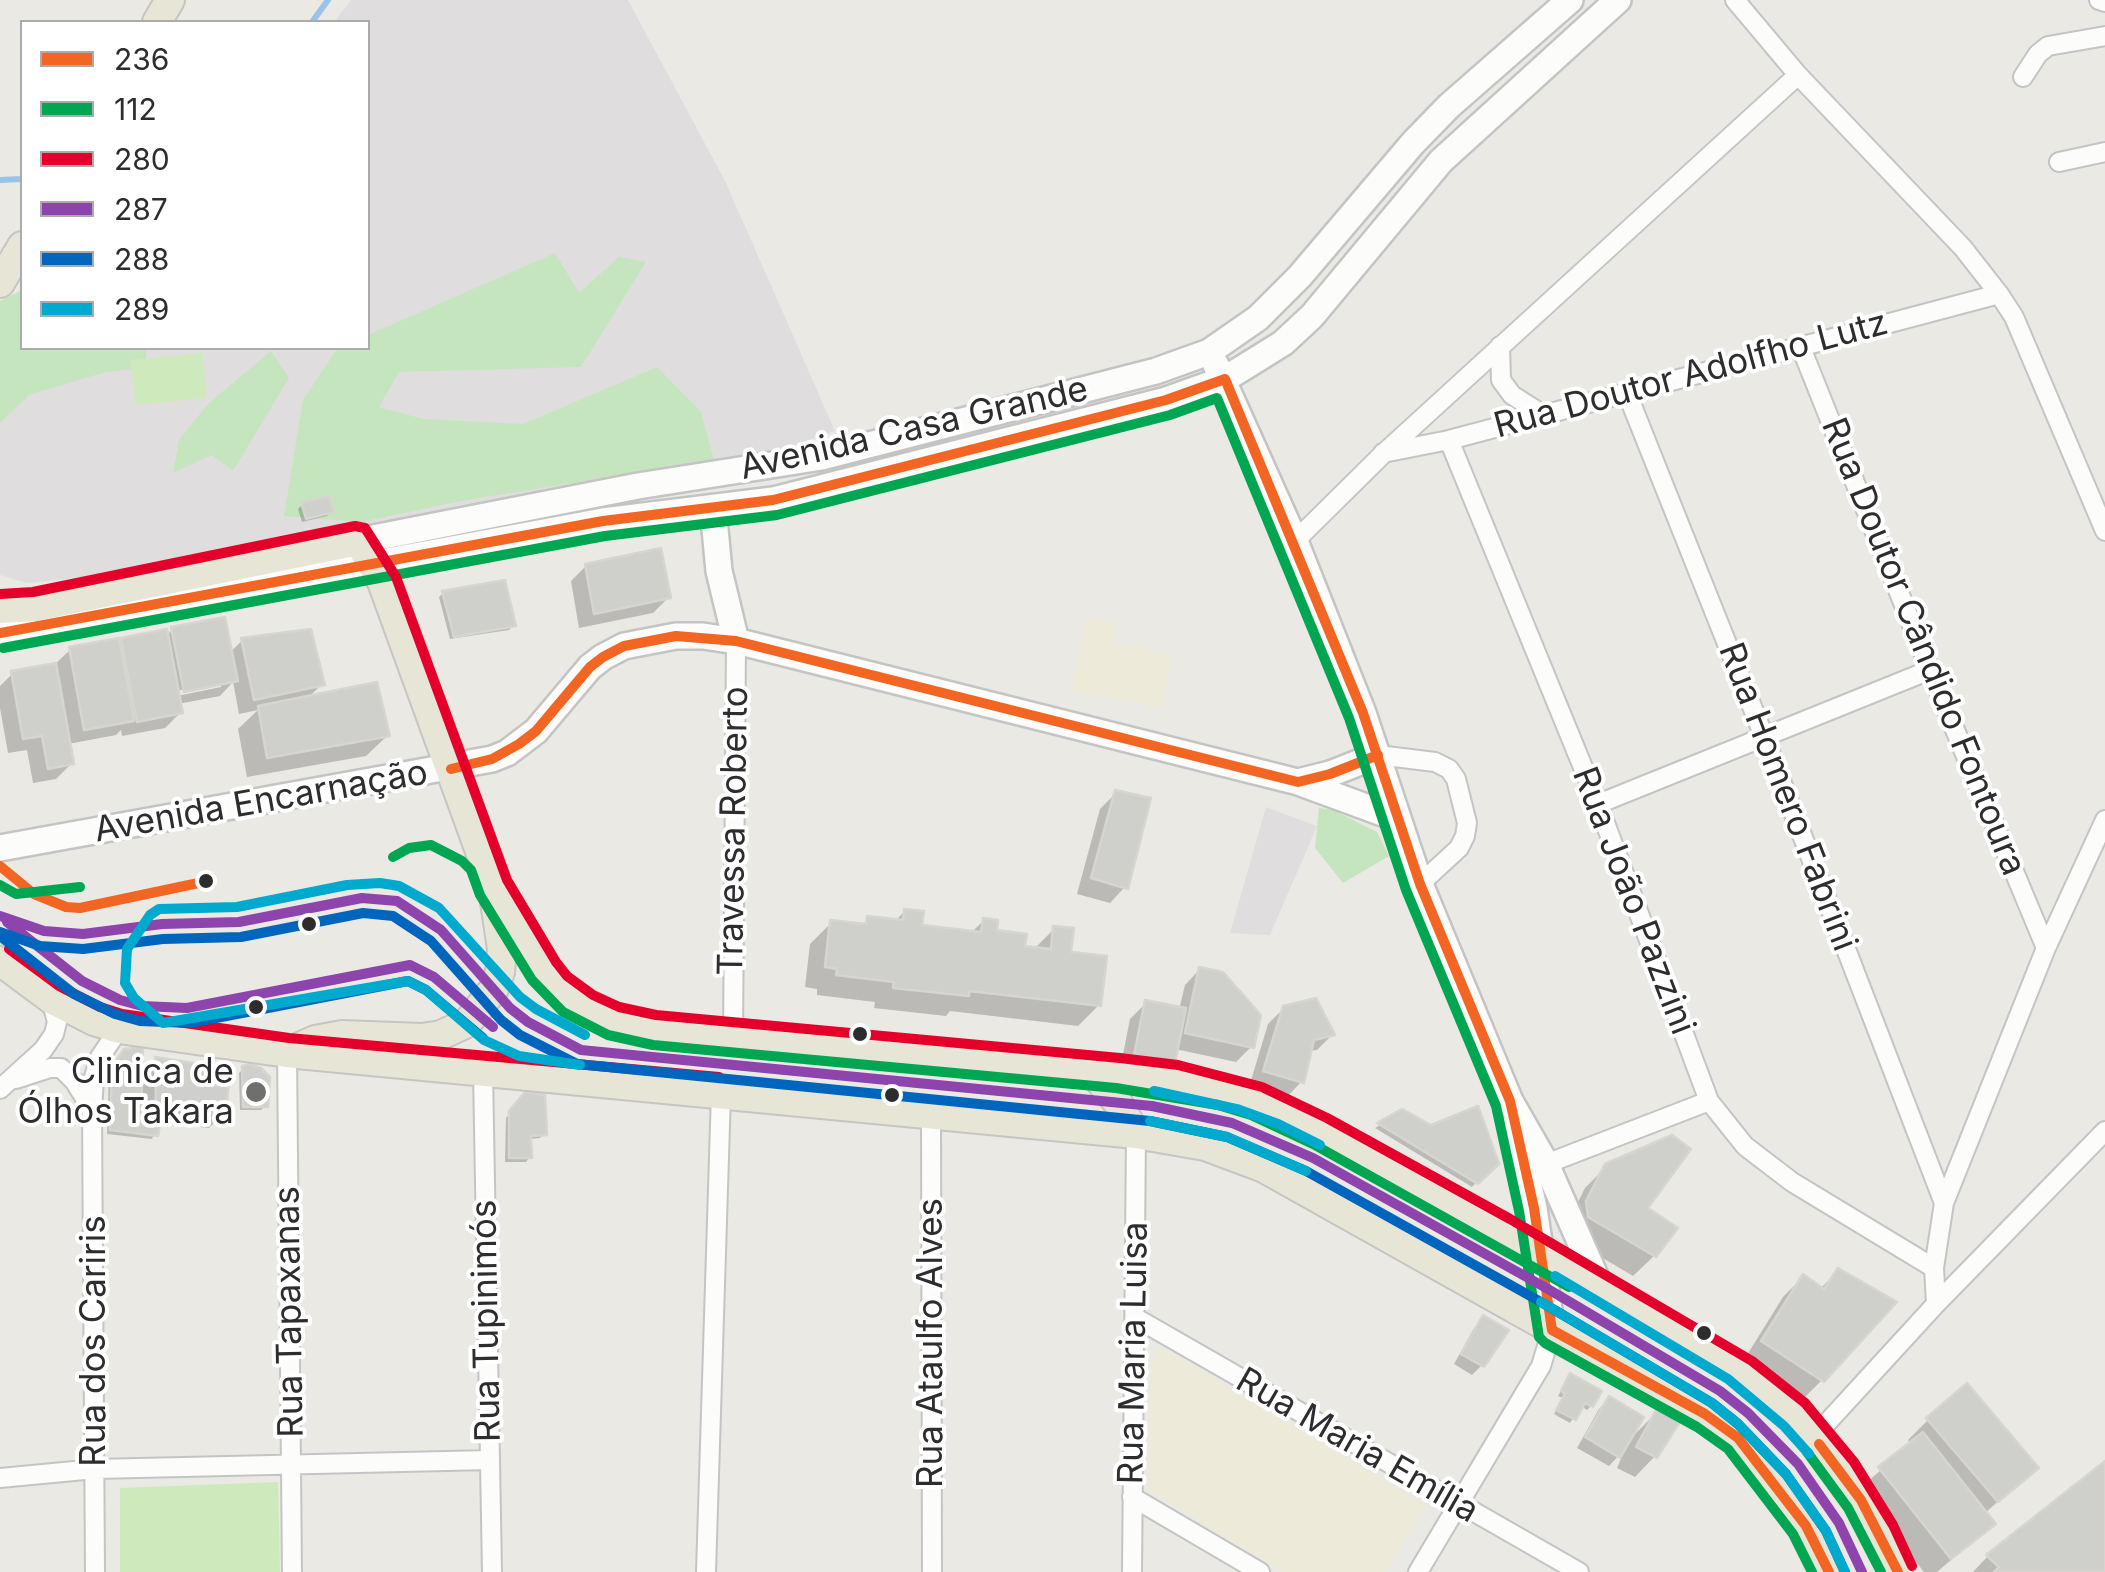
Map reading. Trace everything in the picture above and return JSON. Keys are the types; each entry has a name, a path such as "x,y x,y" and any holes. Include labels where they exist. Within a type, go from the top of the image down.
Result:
{"main road":[{"name":"Avenida Casa Grande","path":"0,633 366,553 620,490 822,457 1156,371 1209,352 1258,318 1300,276 1449,106 1570,0"},
{"name":"Avenida Casa Grande","path":"0,609 366,553 810,492 1166,400 1226,380 1282,343 1312,316 1441,161 1618,0"},
{"path":"0,284 20,249"},
{"path":"1209,352 1226,380 1294,541 1378,755 1420,884 1510,1101 1546,1164 1600,1287"},
{"name":"Travessa Roberto","path":"713,508 719,571 736,641"},
{"path":"287,1052 342,1035 441,1035 467,1023 494,989 500,972 502,949 493,887 366,553"},
{"name":"Avenida Encarnação","path":"0,848 492,759 536,731 590,666 624,646 676,636 736,641 1298,782 1396,818"},
{"path":"1298,782 1378,755"},
{"path":"493,887 544,972 557,986 585,1008 632,1026 1174,1080 1256,1101 1320,1131 1600,1287 1743,1373 1794,1414 1814,1436 1861,1500 1898,1572"},
{"path":"0,960 51,999 94,1022 119,1029 287,1052 1136,1134 1205,1146 1264,1168 1705,1414 1738,1438 1806,1526 1829,1572"},
{"path":"1091,1070 1118,1103 1136,1134"},
{"path":"1510,1101 1542,1254 1552,1330"}],"street":[{"path":"1735,0 1798,75 1963,248 1999,294 2014,317 2105,531"},
{"path":"2023,77 2048,46 2105,36"},
{"path":"1294,541 1382,454 1798,75"},
{"path":"2059,162 2105,152"},
{"name":"Rua Doutor Adolfho Lutz","path":"1382,454 1449,440 1999,294"},
{"name":"Rua Doutor Cândido Fontoura","path":"1800,345 2046,948"},
{"path":"1500,346 1502,380 1512,396 1542,414"},
{"name":"Rua Homero Fabrini","path":"1626,393 1944,1203"},
{"name":"Rua João Pazzini","path":"1449,440 1598,804 1710,1101 1745,1146 1792,1182 1934,1268"},
{"name":"Travessa Roberto","path":"732,1037 736,641"},
{"path":"1598,804 1930,670"},
{"path":"1378,755 1435,762 1449,769 1456,779 1467,823 1465,836 1459,848 1420,884"},
{"path":"1936,1304 1934,1268 1944,1203 2046,948 2105,820"},
{"path":"7,1084 54,1034 57,1022 51,999"},
{"name":"Rua dos Cariris","path":"96,1572 92,1111 94,1077 100,1057 119,1029"},
{"name":"Rua Tapaxanas","path":"287,1052 292,1572"},
{"path":"7,1084 50,1068 61,1068 75,1082 92,1111"},
{"name":"Rua Tupinimós","path":"483,1070 492,1572"},
{"path":"706,1572 721,1093"},
{"path":"1546,1164 1710,1101"},
{"name":"Rua Ataulfo Alves","path":"931,1114 932,1572"},
{"path":"1814,1436 2105,1131"},
{"name":"Rua Maria Luisa","path":"1132,1572 1136,1134"},
{"name":"Rua Maria Emília","path":"1136,1318 1579,1572"},
{"path":"1418,1572 1541,1366 1552,1330"},
{"path":"0,1478 94,1468 490,1460"},
{"path":"1132,1496 1260,1572"}],"shaded area":[{"path":"351,0 628,0 725,181 835,431 734,467 277,547 119,574 27,583 0,575 0,342 20,350 370,350 370,20 336,20"},
{"path":"1086,617 1117,624 1114,642 1171,655 1163,709 1070,690"},
{"path":"1266,807 1317,826 1270,935 1230,933"},
{"path":"1158,1349 1172,1352 1425,1506 1385,1572 1282,1572 1148,1489 1151,1363"}],"green space":[{"path":"555,253 579,293 619,257 646,262 581,367 399,372 379,407 423,419 523,424 657,367 701,412 714,460 461,501 361,522 284,516 303,400 336,350 370,350 370,334"},
{"path":"20,291 20,350 147,350 145,368 106,372 29,395 0,423 0,301"},
{"path":"271,351 289,378 233,471 212,455 173,473 179,440 208,404"},
{"path":"203,353 206,398 136,405 130,360"},
{"path":"1319,808 1333,810 1377,832 1389,856 1343,883 1315,848"},
{"path":"0,938 73,993 66,993 0,944"},
{"path":"278,1482 280,1572 120,1572 120,1488"}],"building":[{"path":"330,497 334,512 306,519 301,502"},
{"path":"661,548 671,598 594,614 585,564"},
{"path":"505,580 516,626 454,637 442,591"},
{"path":"225,617 238,681 184,692 171,627"},
{"path":"167,629 183,713 137,722 121,638"},
{"path":"311,629 325,685 254,700 241,638"},
{"path":"119,638 134,721 84,730 69,647"},
{"path":"56,663 74,764 48,769 42,736 23,739 11,671"},
{"path":"377,682 390,736 267,758 258,706"},
{"path":"1115,790 1151,798 1128,889 1091,878"},
{"path":"904,909 924,911 922,925 981,932 983,918 998,920 997,930 1027,934 1025,946 1051,949 1053,926 1074,928 1071,952 1107,956 1101,1006 969,991 969,996 893,988 894,982 836,975 837,969 825,967 830,920 866,924 867,916 903,920"},
{"path":"1199,967 1223,972 1261,1015 1254,1048 1185,1033"},
{"path":"1316,998 1335,1035 1314,1040 1304,1083 1263,1071 1283,1006"},
{"path":"1145,1000 1186,1008 1175,1063 1134,1055"},
{"path":"143,1047 141,1119 161,1118 158,1136 110,1130 112,1067 124,1049"},
{"path":"155,1057 230,1069 226,1114 156,1106"},
{"name":"Clinica de Ólhos Takara","path":"249,1064 270,1077 268,1107 243,1107 242,1066"},
{"path":"525,1092 545,1095 547,1135 531,1136 532,1158 509,1158 509,1111"},
{"path":"1478,1106 1499,1164 1478,1184 1377,1123 1402,1109 1431,1125"},
{"path":"1672,1135 1691,1149 1648,1208 1678,1228 1656,1257 1588,1217 1586,1201 1605,1164"},
{"path":"1838,1268 1897,1302 1824,1382 1761,1341 1803,1274 1824,1289"},
{"path":"1483,1315 1509,1330 1484,1367 1461,1354"},
{"path":"1570,1373 1602,1391 1593,1407 1585,1403 1576,1420 1556,1410"},
{"path":"1967,1383 2039,1468 1998,1502 1926,1418"},
{"path":"1609,1396 1644,1417 1620,1458 1585,1437"},
{"path":"1657,1408 1681,1420 1657,1458 1636,1447"},
{"path":"1923,1432 1996,1524 1951,1559 1878,1467"},
{"path":"2105,1461 2105,1572 1994,1572 1999,1567 1986,1555"}],"waterway":[{"path":"313,20 328,0"},
{"path":"0,180 20,179"}],"transit line":[{"name":"236","path":"0,633 603,521 773,500 1166,400 1225,379 1363,713 1420,884 1510,1101 1534,1208 1552,1330 1705,1414 1738,1438 1806,1526 1829,1572"},
{"name":"112","path":"3,648 605,536 777,515 1170,415 1217,398 1349,718 1406,890 1496,1106 1519,1211 1539,1337 1697,1427 1728,1449 1793,1534 1812,1572"},
{"name":"280","path":"0,594 33,592 355,526 365,528 396,577 507,880 556,962 567,976 593,995 619,1007 656,1015 1120,1058 1178,1065 1262,1087 1327,1118 1510,1219 1752,1361 1805,1403 1854,1462 1893,1525 1912,1566"},
{"name":"236","path":"451,769 492,759 519,744 536,731 603,657 624,646 676,636 736,641 1298,782 1378,755"},
{"name":"112","path":"393,857 409,848 431,845 462,861 471,870 480,895 532,980 563,1012 608,1035 653,1045 1116,1088 1218,1105 1251,1115 1313,1144 1569,1287"},
{"name":"236","path":"0,866 34,894 66,907 80,908 208,881"},
{"name":"112","path":"0,885 16,894 80,887"},
{"name":"289","path":"580,1065 519,1056 484,1040 426,990 408,981 163,1023 134,998 125,983 127,949 150,915 159,909 237,907 347,885 399,886 439,908 520,997 585,1035"},
{"name":"287","path":"0,916 44,931 83,934 162,924 239,922 362,898 397,901 441,930 510,1008 581,1050 1152,1106 1232,1123 1313,1158 1548,1289 1720,1391 1748,1413 1798,1464 1839,1523 1862,1572"},
{"name":"288","path":"0,932 40,946 83,949 163,939 241,937 363,913 393,916 431,941 501,1020 520,1035 577,1064 1150,1121 1227,1137 1306,1171 1712,1403 1786,1474 1826,1531 1845,1572"},
{"name":"287","path":"7,922 82,981 142,1006 187,1008 410,965 434,977 493,1027"},
{"name":"288","path":"0,936 74,994 140,1021 190,1023 408,981 426,990 483,1038"},
{"name":"280","path":"9,949 59,986 122,1014 289,1038 719,1077"},
{"name":"289","path":"1154,1091 1236,1109"},
{"name":"289","path":"1237,1109 1320,1145"},
{"name":"289","path":"1150,1121 1227,1137 1306,1171"},
{"name":"289","path":"1555,1276 1728,1379 1784,1426 1809,1454"},
{"name":"289","path":"1541,1302 1712,1403 1738,1424 1786,1474 1826,1531 1845,1572"},
{"name":"236","path":"1819,1444 1861,1500 1898,1572"},
{"name":"112","path":"1807,1452 1848,1508 1881,1572"}],"place":[{"name":"Clinica de Ólhos Takara","path":"256,1092"}]}
